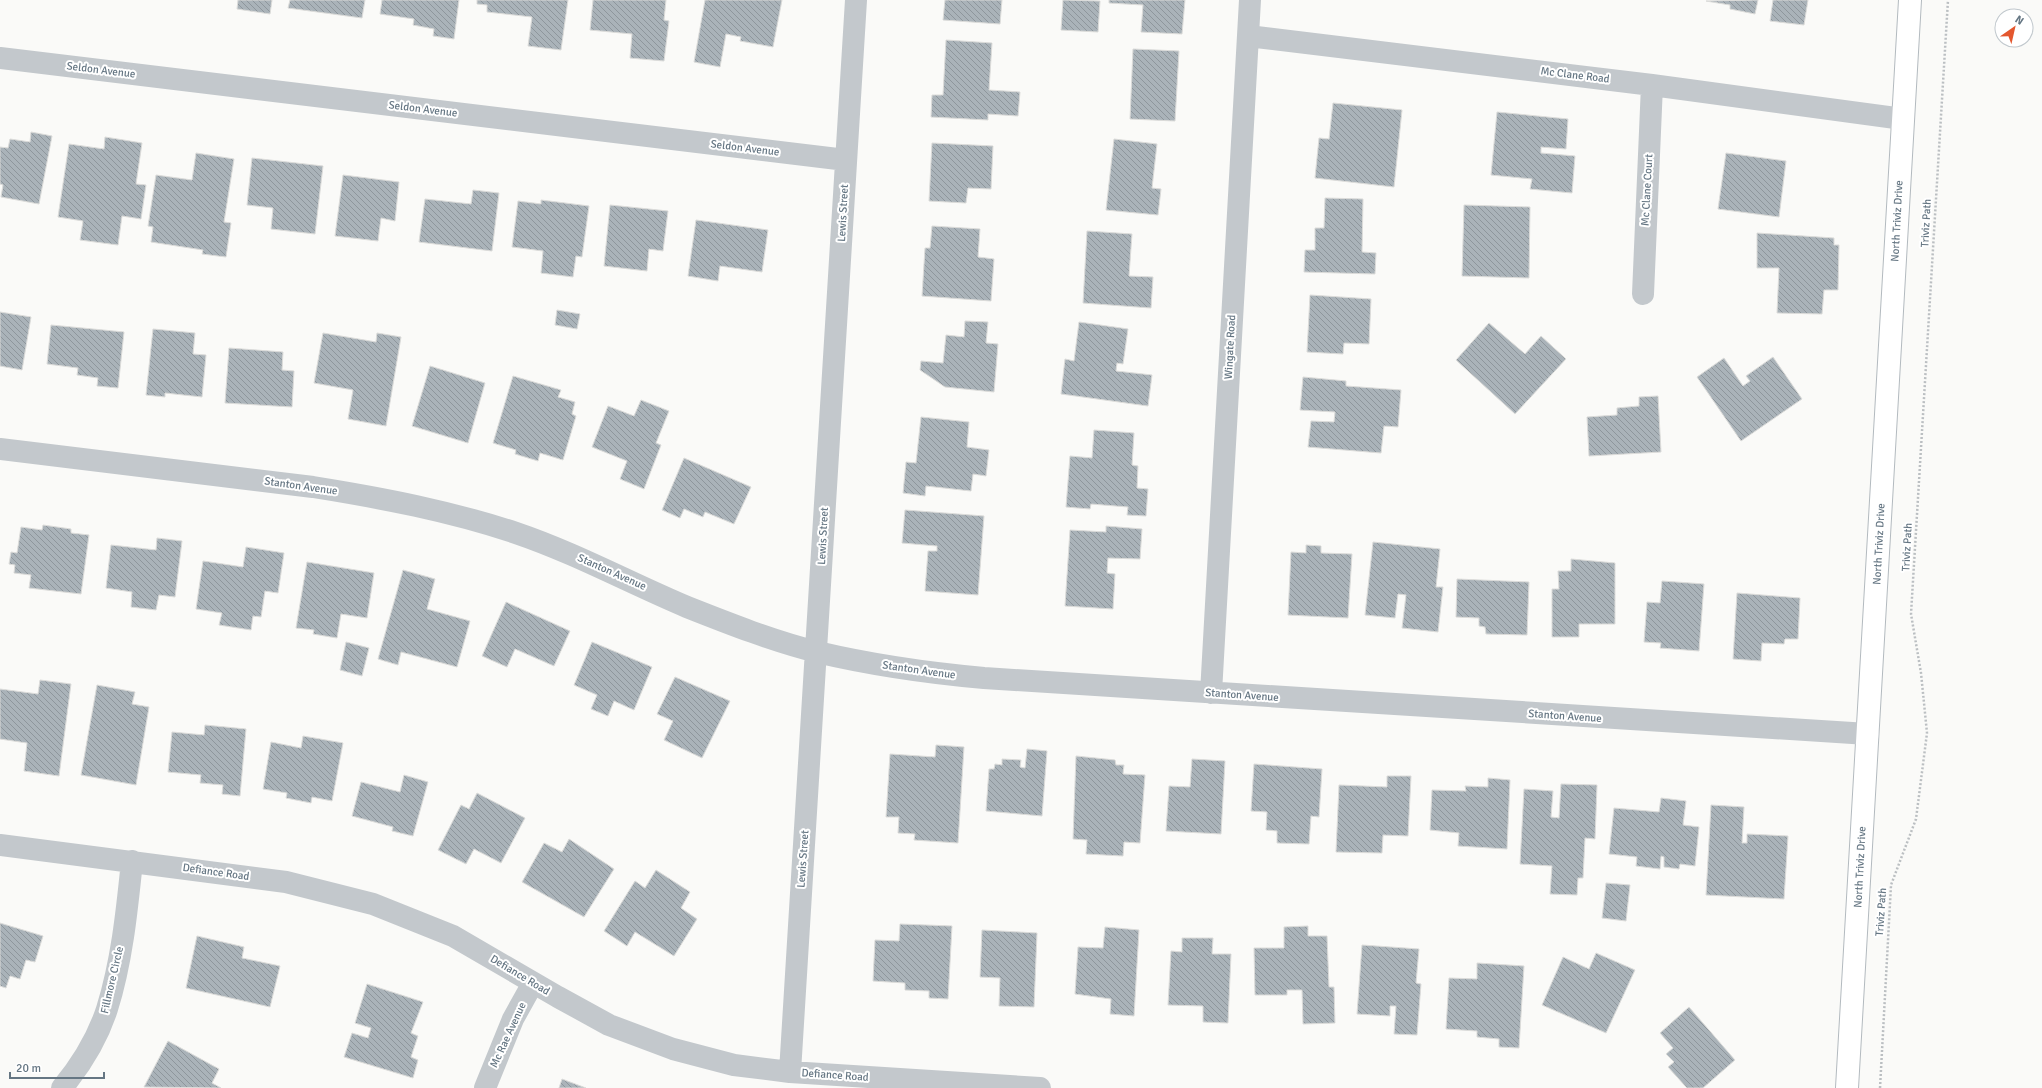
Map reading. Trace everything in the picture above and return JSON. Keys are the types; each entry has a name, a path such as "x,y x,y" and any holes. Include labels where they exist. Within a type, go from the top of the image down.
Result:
{"street":[{"name":"Lewis Street","path":"790,1072 856,0"},
{"name":"Wingate Road","path":"1211,694 1250,0"},
{"name":"North Triviz Drive","path":"1847,1088 1910,0"},
{"name":"Mc Clane Road","path":"1248,36 1652,85 1903,119"},
{"name":"Seldon Avenue","path":"0,58 846,160"},
{"name":"Mc Clane Court","path":"1643,294 1652,85"},
{"name":"Stanton Avenue","path":"0,449 313,487 357,494 445,513 483,523 549,545 699,612 758,634 816,652 891,667 942,674 1211,694 1868,734"},
{"name":"Defiance Road","path":"0,845 286,882 373,904 409,917 453,936 609,1025 666,1047 734,1065 790,1072 1040,1088"},
{"name":"Fillmore Circle","path":"62,1088 75,1072 93,1041 107,1009 117,970 132,861"},
{"name":"Mc Rae Avenue","path":"485,1088 513,1019 533,983"}],"path":[{"name":"Triviz Path","path":"1880,1088 1891,885 1916,819 1927,733 1921,673 1911,614 1948,0"}],"building":[{"path":"238,0 272,0 270,14 237,9"},
{"path":"290,0 365,0 362,18 288,8"},
{"path":"382,0 459,0 454,39 433,36 434,29 413,25 414,19 380,14"},
{"path":"477,0 568,0 561,50 528,46 532,17 487,12 487,5 477,4"},
{"path":"593,0 666,0 664,20 669,21 664,61 630,58 632,34 590,30"},
{"path":"705,0 782,0 773,47 740,41 741,37 726,34 720,67 694,62"},
{"path":"945,0 1002,0 1000,24 943,20"},
{"path":"1063,0 1100,1 1098,32 1061,30"},
{"path":"1109,0 1185,0 1182,34 1141,32 1143,5 1109,3"},
{"path":"1758,0 1755,14 1730,9 1730,5 1706,1"},
{"path":"1773,0 1808,0 1804,25 1770,21"},
{"path":"946,40 992,43 989,90 1020,92 1018,116 988,114 988,120 931,117 932,95 943,95"},
{"path":"1133,49 1179,51 1175,121 1130,119"},
{"path":"1333,103 1402,110 1394,187 1315,178 1319,138 1329,139"},
{"path":"1497,112 1568,119 1566,149 1541,147 1541,153 1575,156 1572,193 1530,189 1532,179 1491,175"},
{"path":"31,132 52,136 39,204 1,197 3,185 0,184 0,147 8,148 10,139 30,142"},
{"path":"105,137 142,143 136,184 146,185 141,219 122,216 118,245 80,240 83,221 58,217 69,144 104,149"},
{"path":"1114,139 1157,144 1152,188 1161,189 1158,215 1106,210"},
{"path":"932,143 993,146 991,189 968,188 966,203 929,201"},
{"path":"196,153 234,159 224,222 231,223 226,257 202,254 203,250 151,242 153,227 148,226 156,175 192,180"},
{"path":"1726,153 1786,161 1779,217 1718,209"},
{"path":"252,158 323,166 315,234 271,229 273,208 247,205"},
{"path":"343,175 399,182 395,221 381,218 378,241 335,236"},
{"path":"473,190 499,193 492,251 419,242 425,199 471,204"},
{"path":"1325,198 1363,199 1362,252 1376,253 1375,274 1304,272 1305,250 1315,250 1315,228 1324,228"},
{"path":"541,200 589,206 582,257 576,256 573,277 541,273 543,251 512,247 518,201 541,204"},
{"path":"610,205 668,211 663,251 649,249 647,271 604,266"},
{"path":"1464,205 1530,207 1529,278 1462,276"},
{"path":"696,220 768,230 762,272 720,266 718,281 688,276"},
{"path":"932,226 980,229 978,257 994,259 991,301 922,296 925,248 930,248"},
{"path":"1087,231 1132,234 1129,276 1153,277 1151,308 1083,303"},
{"path":"1757,233 1834,238 1834,245 1839,245 1838,290 1824,290 1822,314 1777,313 1779,268 1757,268"},
{"path":"1310,295 1371,299 1369,344 1344,343 1343,354 1307,352"},
{"path":"557,310 580,314 577,329 555,325"},
{"path":"0,312 31,317 22,370 0,366"},
{"path":"965,321 988,322 986,343 998,344 994,392 945,387 920,370 921,361 943,363 946,335 964,337"},
{"path":"1079,322 1128,329 1123,364 1117,363 1116,371 1152,375 1148,406 1061,394 1065,359 1074,361"},
{"path":"1489,323 1525,354 1541,336 1566,359 1515,414 1456,360"},
{"path":"51,325 124,332 118,388 97,386 98,378 77,375 78,368 47,364"},
{"path":"153,329 195,333 193,354 206,355 202,397 165,393 165,397 146,395"},
{"path":"323,333 376,342 377,333 401,337 386,426 348,419 353,390 314,383"},
{"path":"229,348 283,352 282,370 294,371 292,407 225,403"},
{"path":"1773,357 1802,399 1741,441 1697,377 1724,358 1743,386 1750,381 1746,376"},
{"path":"430,366 485,383 468,443 412,426"},
{"path":"513,376 561,390 558,397 575,402 572,414 576,416 563,460 540,453 538,461 515,454 516,450 493,443"},
{"path":"1303,377 1346,381 1346,386 1401,390 1398,427 1384,426 1381,453 1308,447 1311,421 1334,422 1335,412 1300,410"},
{"path":"1658,396 1661,452 1589,456 1587,417 1617,415 1617,408 1639,406 1639,397"},
{"path":"641,400 669,411 656,443 661,445 644,489 620,479 627,461 592,447 608,406 634,416"},
{"path":"921,417 969,422 967,447 989,450 986,476 973,474 971,491 926,486 925,496 903,493 906,462 916,463"},
{"path":"1094,430 1134,433 1132,465 1138,466 1137,488 1148,489 1146,516 1127,515 1128,507 1091,504 1090,509 1066,507 1070,456 1092,458"},
{"path":"684,458 751,487 734,524 705,512 703,517 684,509 680,518 662,510"},
{"path":"905,510 984,516 978,595 925,591 928,551 937,551 937,546 902,543"},
{"path":"43,525 71,529 71,533 89,535 81,594 29,588 31,575 14,573 15,565 9,564 11,552 17,553 21,527 42,530"},
{"path":"1106,526 1142,529 1140,559 1108,558 1107,573 1115,574 1113,609 1065,606 1070,530 1106,532"},
{"path":"157,538 182,541 175,597 159,595 156,610 131,607 132,592 106,588 111,545 156,550"},
{"path":"1373,542 1440,549 1436,587 1443,587 1438,632 1402,628 1406,595 1398,594 1395,618 1365,615"},
{"path":"1306,545 1321,546 1321,553 1352,554 1348,618 1288,615 1291,552 1306,553"},
{"path":"246,547 284,553 278,593 265,591 261,617 253,616 251,630 219,625 222,613 196,609 203,561 243,567"},
{"path":"1571,559 1615,563 1615,624 1579,624 1579,637 1552,637 1552,589 1559,589 1558,571 1571,571"},
{"path":"307,562 374,573 367,618 341,614 337,638 313,634 314,630 296,628"},
{"path":"403,570 435,579 427,609 470,621 457,667 401,652 398,665 378,659"},
{"path":"1457,579 1529,582 1527,635 1486,634 1485,627 1479,626 1479,618 1456,617"},
{"path":"1662,581 1704,584 1699,651 1660,648 1661,643 1644,642 1647,602 1660,603"},
{"path":"1737,593 1800,598 1798,639 1785,639 1784,644 1762,643 1761,661 1733,659"},
{"path":"506,602 570,631 554,666 515,649 507,667 482,656"},
{"path":"346,642 369,648 362,676 340,670"},
{"path":"592,642 652,667 634,710 614,701 608,716 591,709 597,695 574,685"},
{"path":"675,677 730,701 702,758 664,740 673,721 657,714"},
{"path":"40,680 71,684 59,776 24,771 27,743 0,739 0,689 38,694"},
{"path":"97,685 135,692 132,704 149,707 136,785 81,775"},
{"path":"205,725 246,729 240,796 222,794 223,785 200,783 201,775 168,772 172,732 204,735"},
{"path":"303,736 343,743 332,801 312,797 311,803 286,798 287,793 263,789 271,742 301,748"},
{"path":"936,745 964,747 958,843 914,840 915,834 898,833 899,817 886,817 890,754 935,757"},
{"path":"1027,749 1047,751 1042,816 986,811 989,769 994,769 995,764 1002,765 1002,759 1021,760 1020,767 1025,768"},
{"path":"1076,756 1115,760 1116,765 1124,765 1123,774 1145,775 1140,843 1124,842 1123,856 1086,854 1087,840 1073,839"},
{"path":"1192,759 1225,761 1221,834 1166,831 1169,786 1190,787"},
{"path":"1254,764 1322,769 1319,817 1311,816 1309,844 1277,843 1277,831 1266,830 1267,812 1251,811"},
{"path":"404,775 428,782 413,836 392,831 393,827 352,816 361,782 400,792"},
{"path":"1387,776 1411,776 1408,836 1383,835 1382,853 1336,852 1339,785 1387,787"},
{"path":"1488,778 1510,780 1507,849 1458,846 1459,833 1430,830 1432,790 1466,791 1465,786 1488,787"},
{"path":"1561,784 1597,785 1595,839 1585,838 1583,878 1578,878 1577,895 1550,894 1552,866 1520,864 1524,789 1553,791 1551,817 1559,818"},
{"path":"477,793 525,818 501,863 474,849 466,864 438,850 461,805 469,809"},
{"path":"1661,798 1686,801 1683,825 1699,827 1695,866 1680,864 1679,869 1664,867 1664,857 1661,856 1660,869 1636,866 1637,857 1609,854 1614,808 1659,812"},
{"path":"1711,805 1744,807 1742,843 1747,843 1747,834 1788,836 1784,899 1706,895"},
{"path":"569,839 614,869 584,917 522,882 544,843 562,852"},
{"path":"656,870 690,892 681,908 697,919 674,956 635,932 627,946 604,931 635,881 645,888"},
{"path":"1606,883 1630,885 1626,921 1602,918"},
{"path":"0,923 43,936 35,962 26,960 20,979 10,976 6,988 0,986"},
{"path":"900,924 952,926 948,999 929,998 929,991 905,990 905,983 873,981 875,940 899,941"},
{"path":"1308,926 1308,936 1327,936 1329,987 1334,987 1335,1023 1303,1024 1302,990 1287,990 1287,995 1255,995 1254,948 1284,948 1284,927"},
{"path":"1105,927 1139,930 1134,1016 1110,1014 1111,999 1075,994 1078,947 1103,948"},
{"path":"982,930 1037,933 1034,1007 999,1006 1000,978 980,977"},
{"path":"197,936 244,947 242,958 280,966 270,1007 186,988"},
{"path":"1182,938 1213,938 1212,954 1231,954 1228,1023 1203,1022 1203,1006 1168,1005 1171,951 1182,952"},
{"path":"1362,945 1419,949 1416,983 1421,984 1417,1035 1394,1034 1396,1006 1390,1006 1390,1016 1357,1014"},
{"path":"1596,953 1635,970 1606,1033 1542,1005 1563,957 1589,969"},
{"path":"1477,963 1524,966 1519,1048 1499,1047 1499,1039 1477,1037 1477,1031 1446,1029 1449,978 1477,979"},
{"path":"367,984 423,1002 411,1033 418,1036 411,1057 418,1060 413,1078 344,1057 352,1033 368,1038 371,1028 355,1023"},
{"path":"1689,1007 1735,1060 1703,1088 1687,1088 1668,1067 1674,1062 1666,1054 1673,1048 1660,1033"},
{"path":"168,1041 219,1069 212,1083 221,1088 144,1087"},
{"path":"562,1079 586,1088 559,1088"}]}
